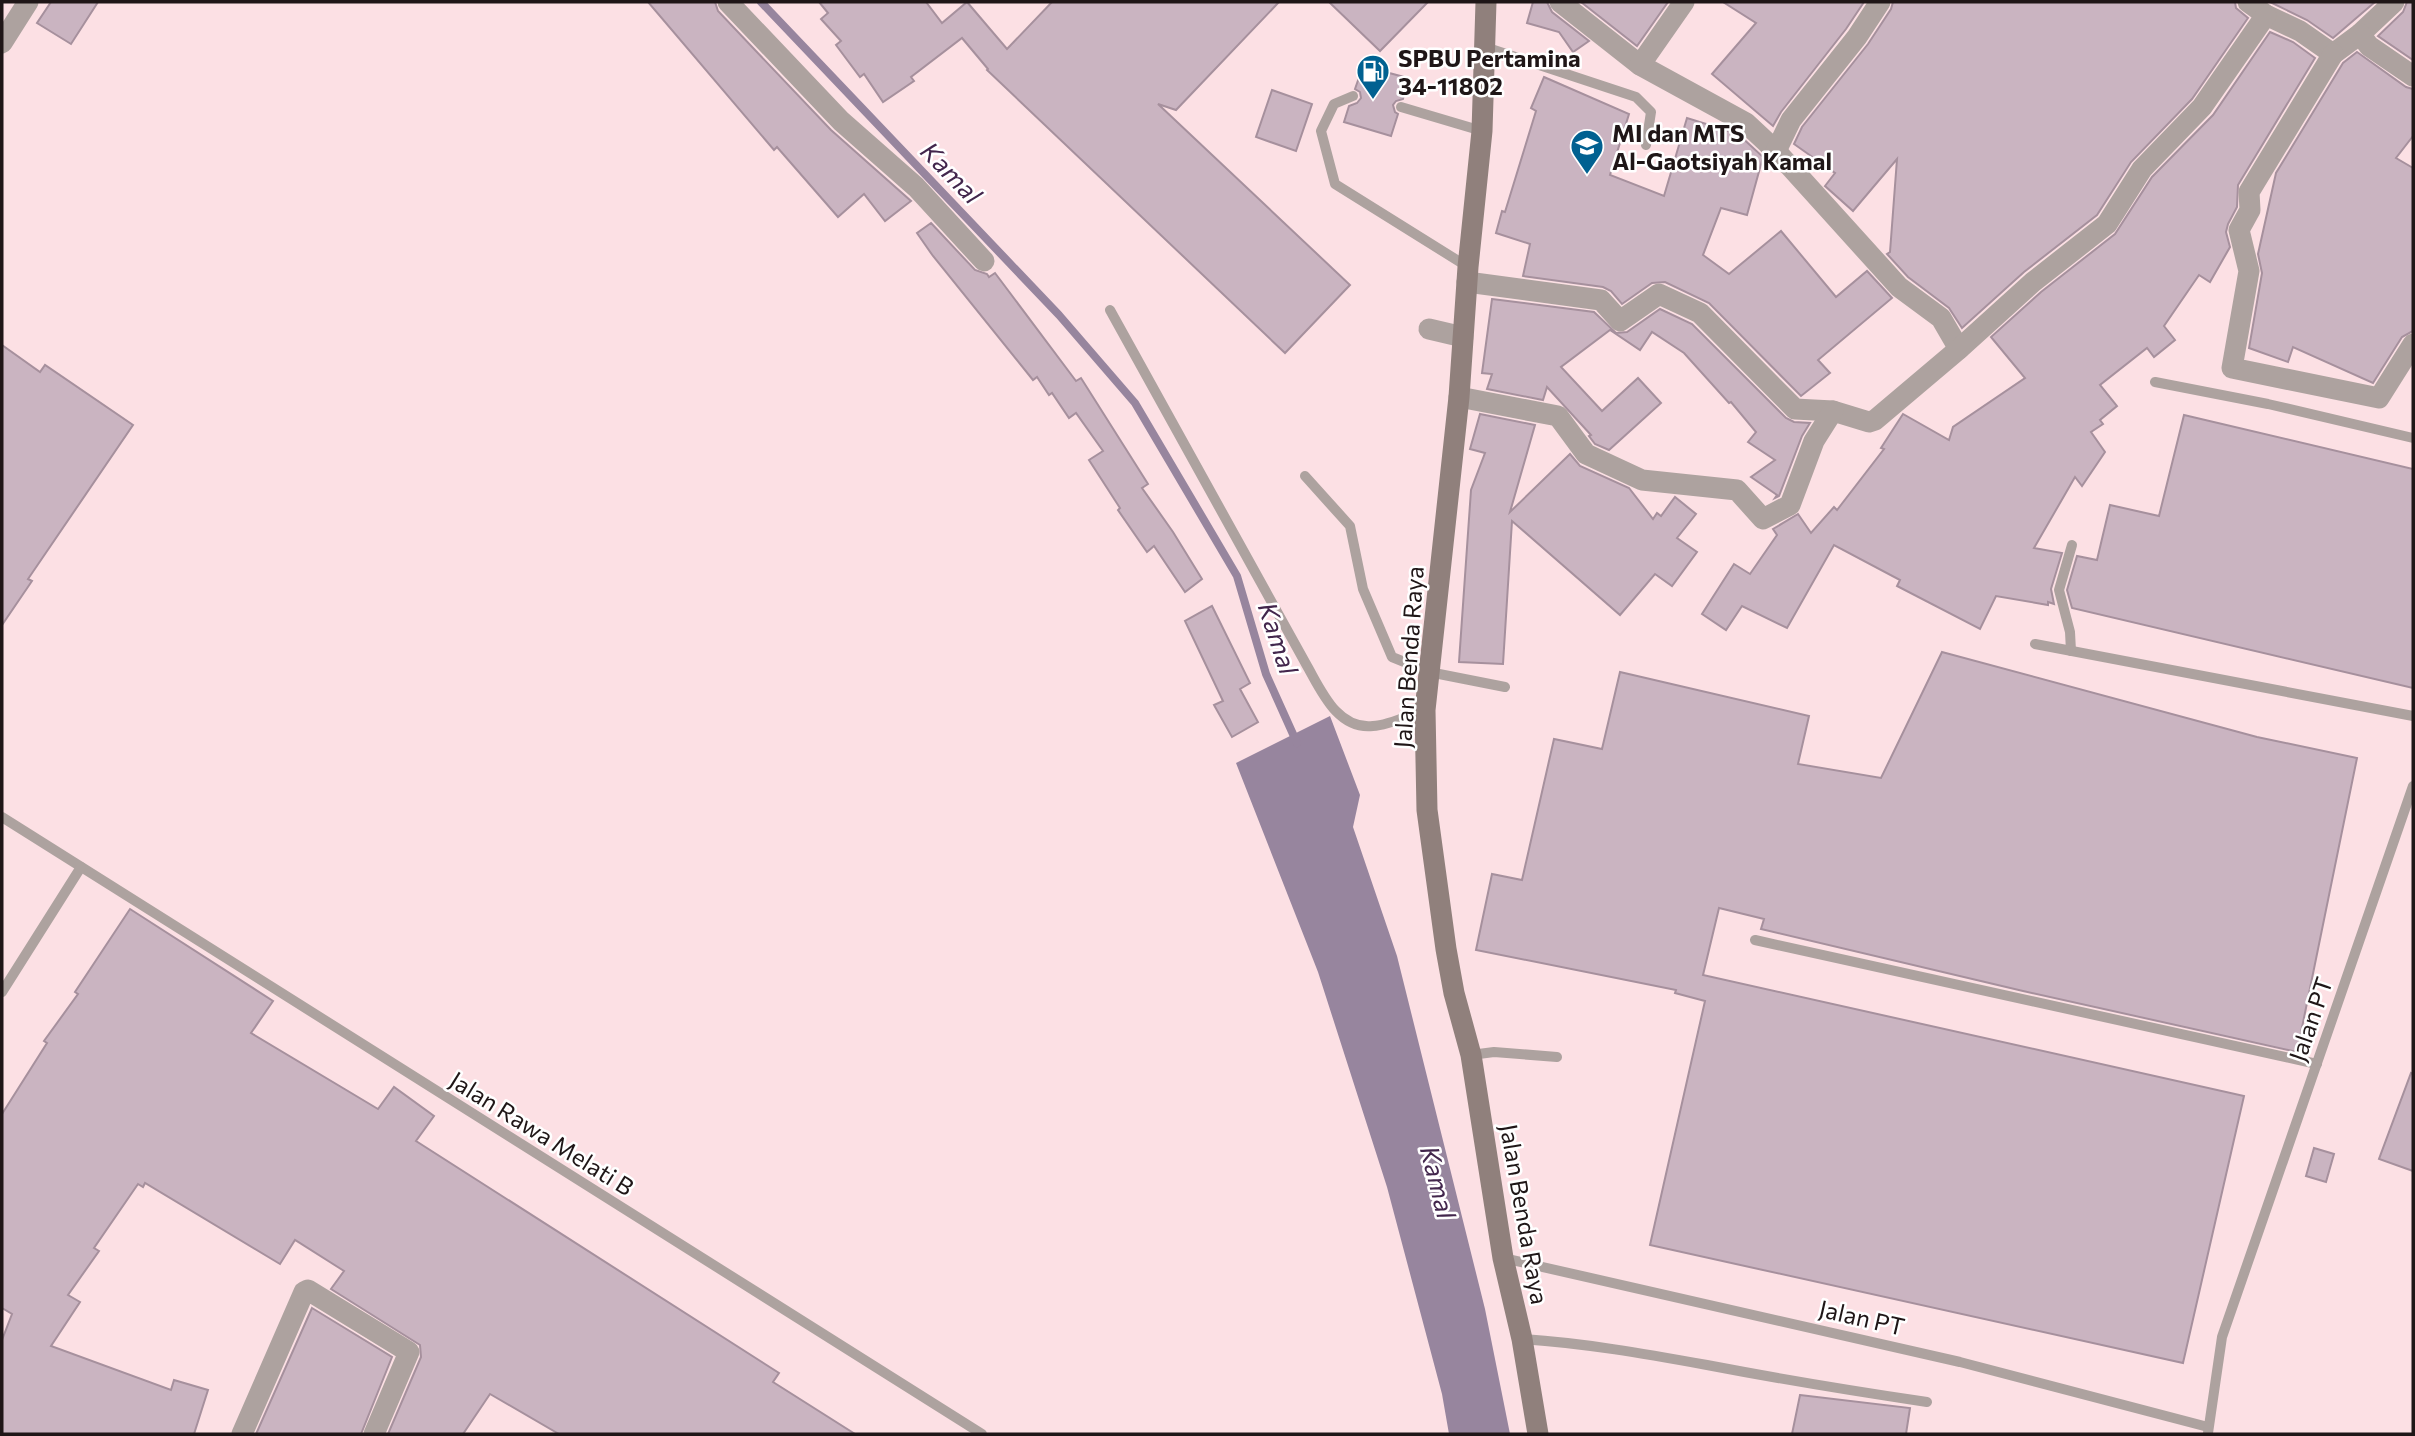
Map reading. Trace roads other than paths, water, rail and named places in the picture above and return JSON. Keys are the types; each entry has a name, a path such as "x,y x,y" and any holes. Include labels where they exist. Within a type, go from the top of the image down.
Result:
{"main road":[{"name":"Jalan Benda Raya","path":"1486,2 1482,131 1464,270 1444,333 1460,397 1425,710 1427,810 1446,949 1454,993 1471,1055 1503,1258 1522,1339 1538,1434"}],"street":[{"path":"2,43 28,2"},
{"path":"728,2 841,121 916,187 984,261"},
{"path":"1560,2 1640,65 1746,123 1776,151 1899,287 1941,318 1959,349"},
{"path":"1640,65 1684,2"},
{"path":"1776,151 1791,120 1857,37 1880,2"},
{"path":"2248,2 2266,15 2300,31 2333,54"},
{"path":"2394,2 2360,34 2333,54 2249,192 2250,211 2239,230 2249,271 2232,368 2379,398 2413,344"},
{"path":"1464,270 1601,300 1620,321 1660,294 1700,313 1795,409 1833,411 1869,422 1875,420 1959,349 2033,282 2107,224 2142,169 2202,107 2266,15"},
{"path":"2360,34 2369,46 2413,76"},
{"path":"1460,397 1558,416 1587,454 1642,480 1737,490 1763,519 1790,505 1814,441 1833,411"},
{"path":"242,1434 304,1292 308,1290 409,1352 374,1434"}],"lane":[{"path":"1485,47 1636,97 1651,112 1646,145"},
{"path":"1353,96 1334,104 1321,131 1335,184 1425,240 1464,270"},
{"path":"1401,107 1482,131"},
{"path":"1110,310 1331,706 1346,721 1374,726 1425,710"},
{"path":"2155,382 2268,404 2413,438"},
{"path":"1305,476 1350,526 1363,589 1392,657 1429,672 1505,687"},
{"path":"2071,651 2070,632 2059,590 2072,545"},
{"path":"2035,644 2413,716"},
{"name":"Jalan PT","path":"1503,1258 1960,1362 2208,1431 2222,1337 2413,786"},
{"name":"Jalan Rawa Melati B","path":"2,817 982,1434"},
{"path":"2,992 81,867"},
{"path":"1755,940 2317,1064"},
{"path":"1471,1055 1494,1052 1558,1057"},
{"path":"1522,1339 1652,1354 1828,1387 1927,1402"}],"water":[{"path":"1330,716 1360,795 1353,827 1397,956 1485,1309 1510,1434 1449,1434 1442,1394 1387,1187 1318,972 1236,763"}],"waterway":[{"name":"Kamal","path":"761,2 1059,315 1135,403 1237,576 1266,674 1297,743"}],"place":[{"name":"SPBU Pertamina 34-11802","path":"1373,101"},
{"name":"MI dan MTS Al-Gaotsiyah Kamal","path":"1587,176"}]}
